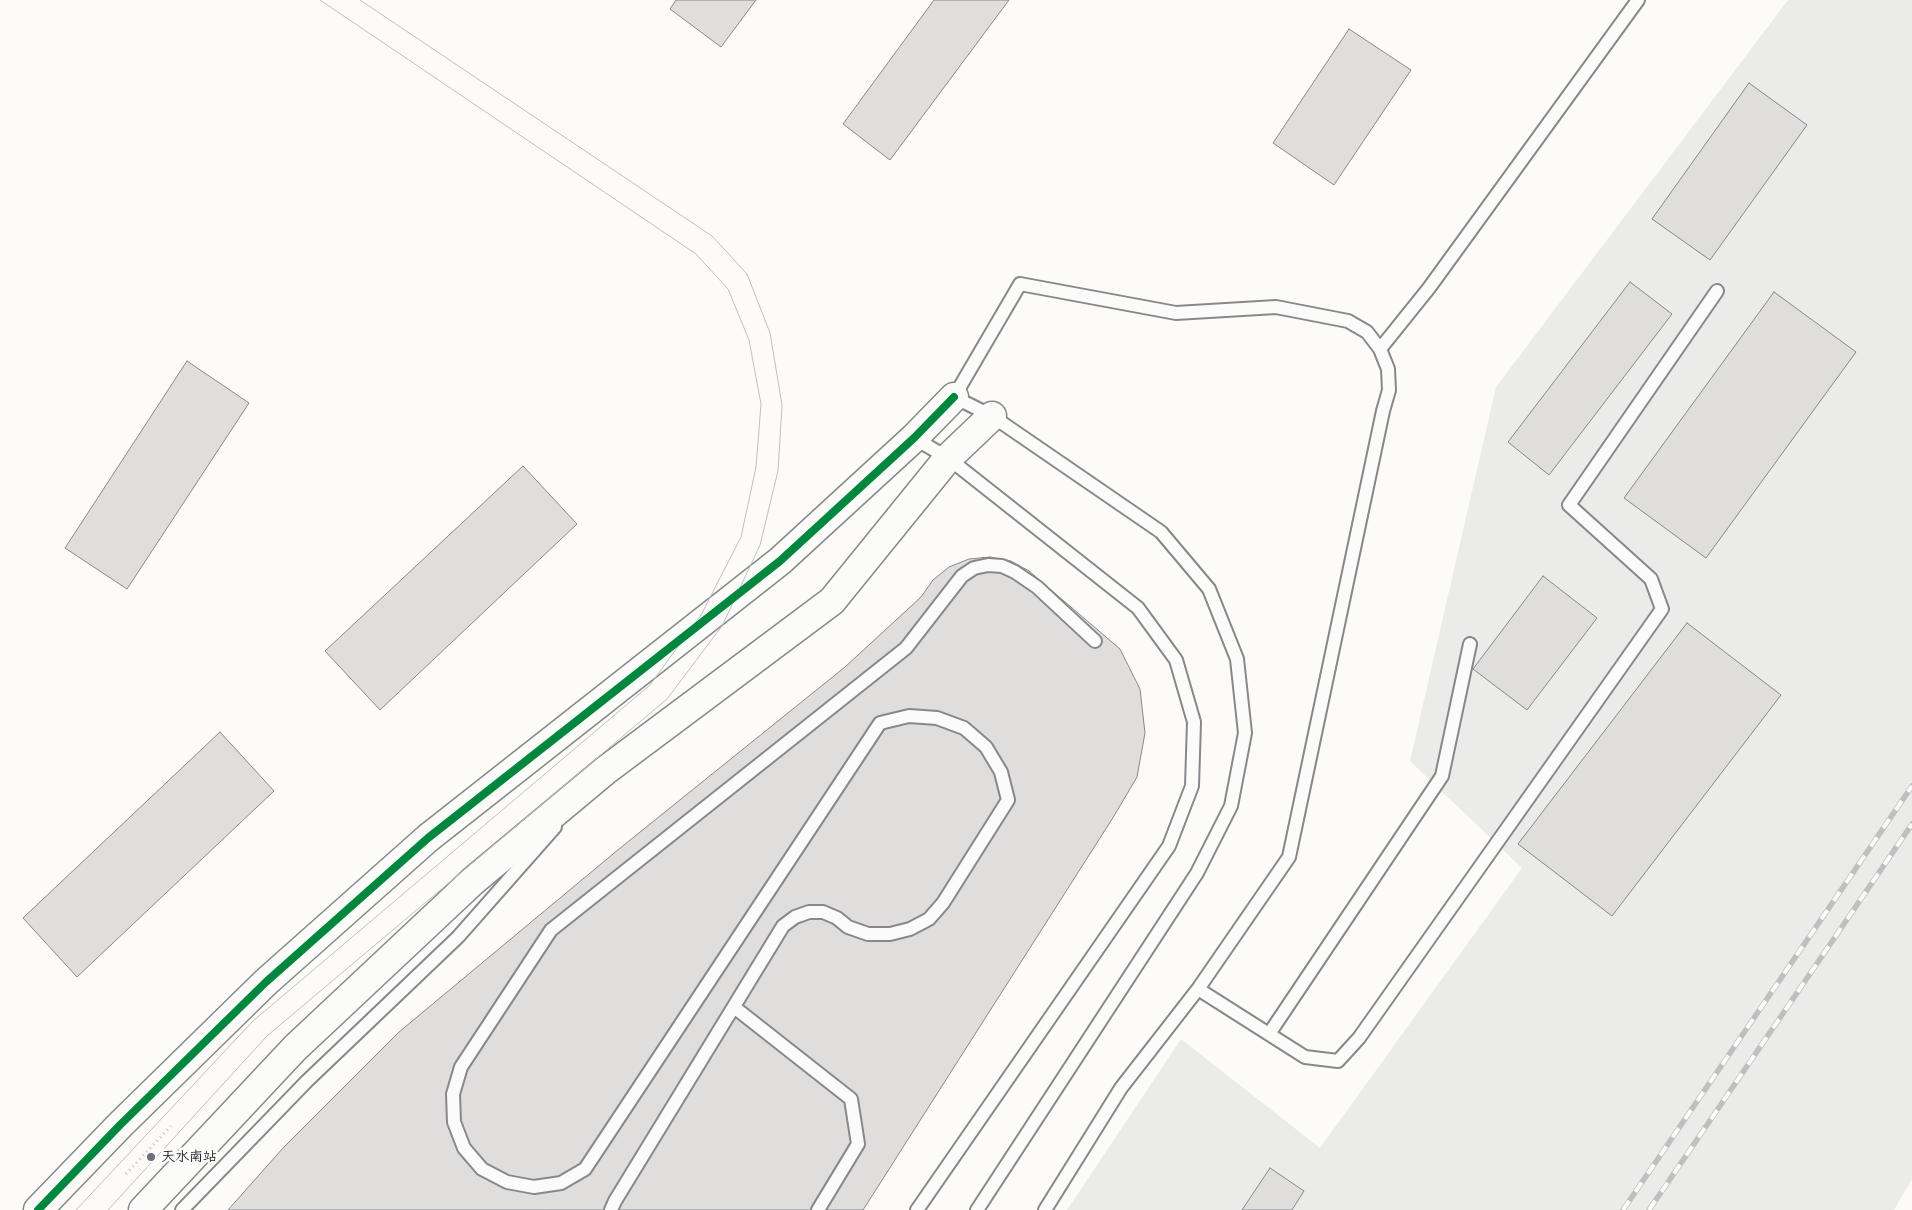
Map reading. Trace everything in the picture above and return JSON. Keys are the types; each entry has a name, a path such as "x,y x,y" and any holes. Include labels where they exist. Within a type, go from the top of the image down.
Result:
{"street":[{"path":"38,1210 127,1118 266,982 428,838 780,561 914,438 954,397"},
{"path":"142,1210 295,1048 473,881 606,770 832,601 948,458 992,416"}],"lane":[{"path":"1380,349 1435,280 1638,0"},
{"path":"977,1210 1197,873 1231,806 1245,733 1237,658 1208,590 1161,532 992,416 954,397 1020,284 1176,313 1276,307 1348,321 1367,332 1380,349 1388,369 1389,390 1289,857 1198,989 1121,1088 1045,1210"},
{"path":"1198,989 1305,1057 1338,1061 1359,1038 1662,609 1651,579 1568,505 1717,291"},
{"path":"914,438 948,458 1138,608 1176,660 1194,722 1192,786 1169,846 917,1210"},
{"path":"611,1210 783,926 795,917 808,912 823,912 837,918 848,927 868,934 890,934 910,929 929,919 943,903 1008,800 1001,772 986,747 964,728 937,718 908,716 880,723 585,1170 561,1183 534,1187 507,1182 482,1169 464,1148 454,1122 453,1094 461,1067 551,930 906,648 962,576 974,568 988,565 1002,566 1015,572 1036,587 1095,641"},
{"path":"1269,1034 1442,776 1470,644"},
{"path":"182,1210 307,1081 458,937 606,770"},
{"path":"734,1007 851,1099 858,1144 818,1210"}],"path":[{"path":"126,1174 171,1126"}],"shaded area":[{"path":"1788,0 1912,0 1912,1179 1894,1210 1067,1210 1181,1039 1320,1148 1522,868 1410,761 1496,387"}],"building":[{"path":"676,0 756,0 721,47 670,9"},
{"path":"934,0 1009,0 890,160 843,124"},
{"path":"1349,29 1411,70 1334,185 1273,143"},
{"path":"1749,83 1807,125 1710,260 1652,219"},
{"path":"1630,282 1672,314 1549,475 1508,442"},
{"path":"1774,292 1856,352 1706,558 1624,498"},
{"path":"187,361 249,403 127,589 65,548"},
{"path":"523,466 577,524 380,710 325,651"},
{"path":"990,557 1011,561 1029,571 1120,649 1140,689 1145,733 1137,777 863,1210 228,1210 283,1148 399,1032 619,849 845,667 921,597 933,580 949,567 969,559"},
{"path":"1543,576 1597,618 1527,710 1473,669"},
{"path":"1687,623 1781,695 1612,916 1518,844"},
{"path":"220,732 274,791 77,977 23,918"},
{"path":"1270,1168 1304,1191 1292,1210 1242,1210"}],"tram line":[{"path":"76,1210 253,1021 650,685 701,615 741,537 756,467 761,404 749,340 728,289 696,254 320,0"},
{"path":"108,1210 267,1036 667,699 722,626 760,545 778,471 782,405 770,333 747,274 712,236 360,0"}],"railway":[{"path":"1623,1210 1912,786"},
{"path":"1649,1210 1912,824"}],"cycle path":[{"path":"38,1210 120,1125 266,982 428,838 780,561 914,438 954,397"}],"place":[{"name":"天水南站","path":"151,1157"}]}
